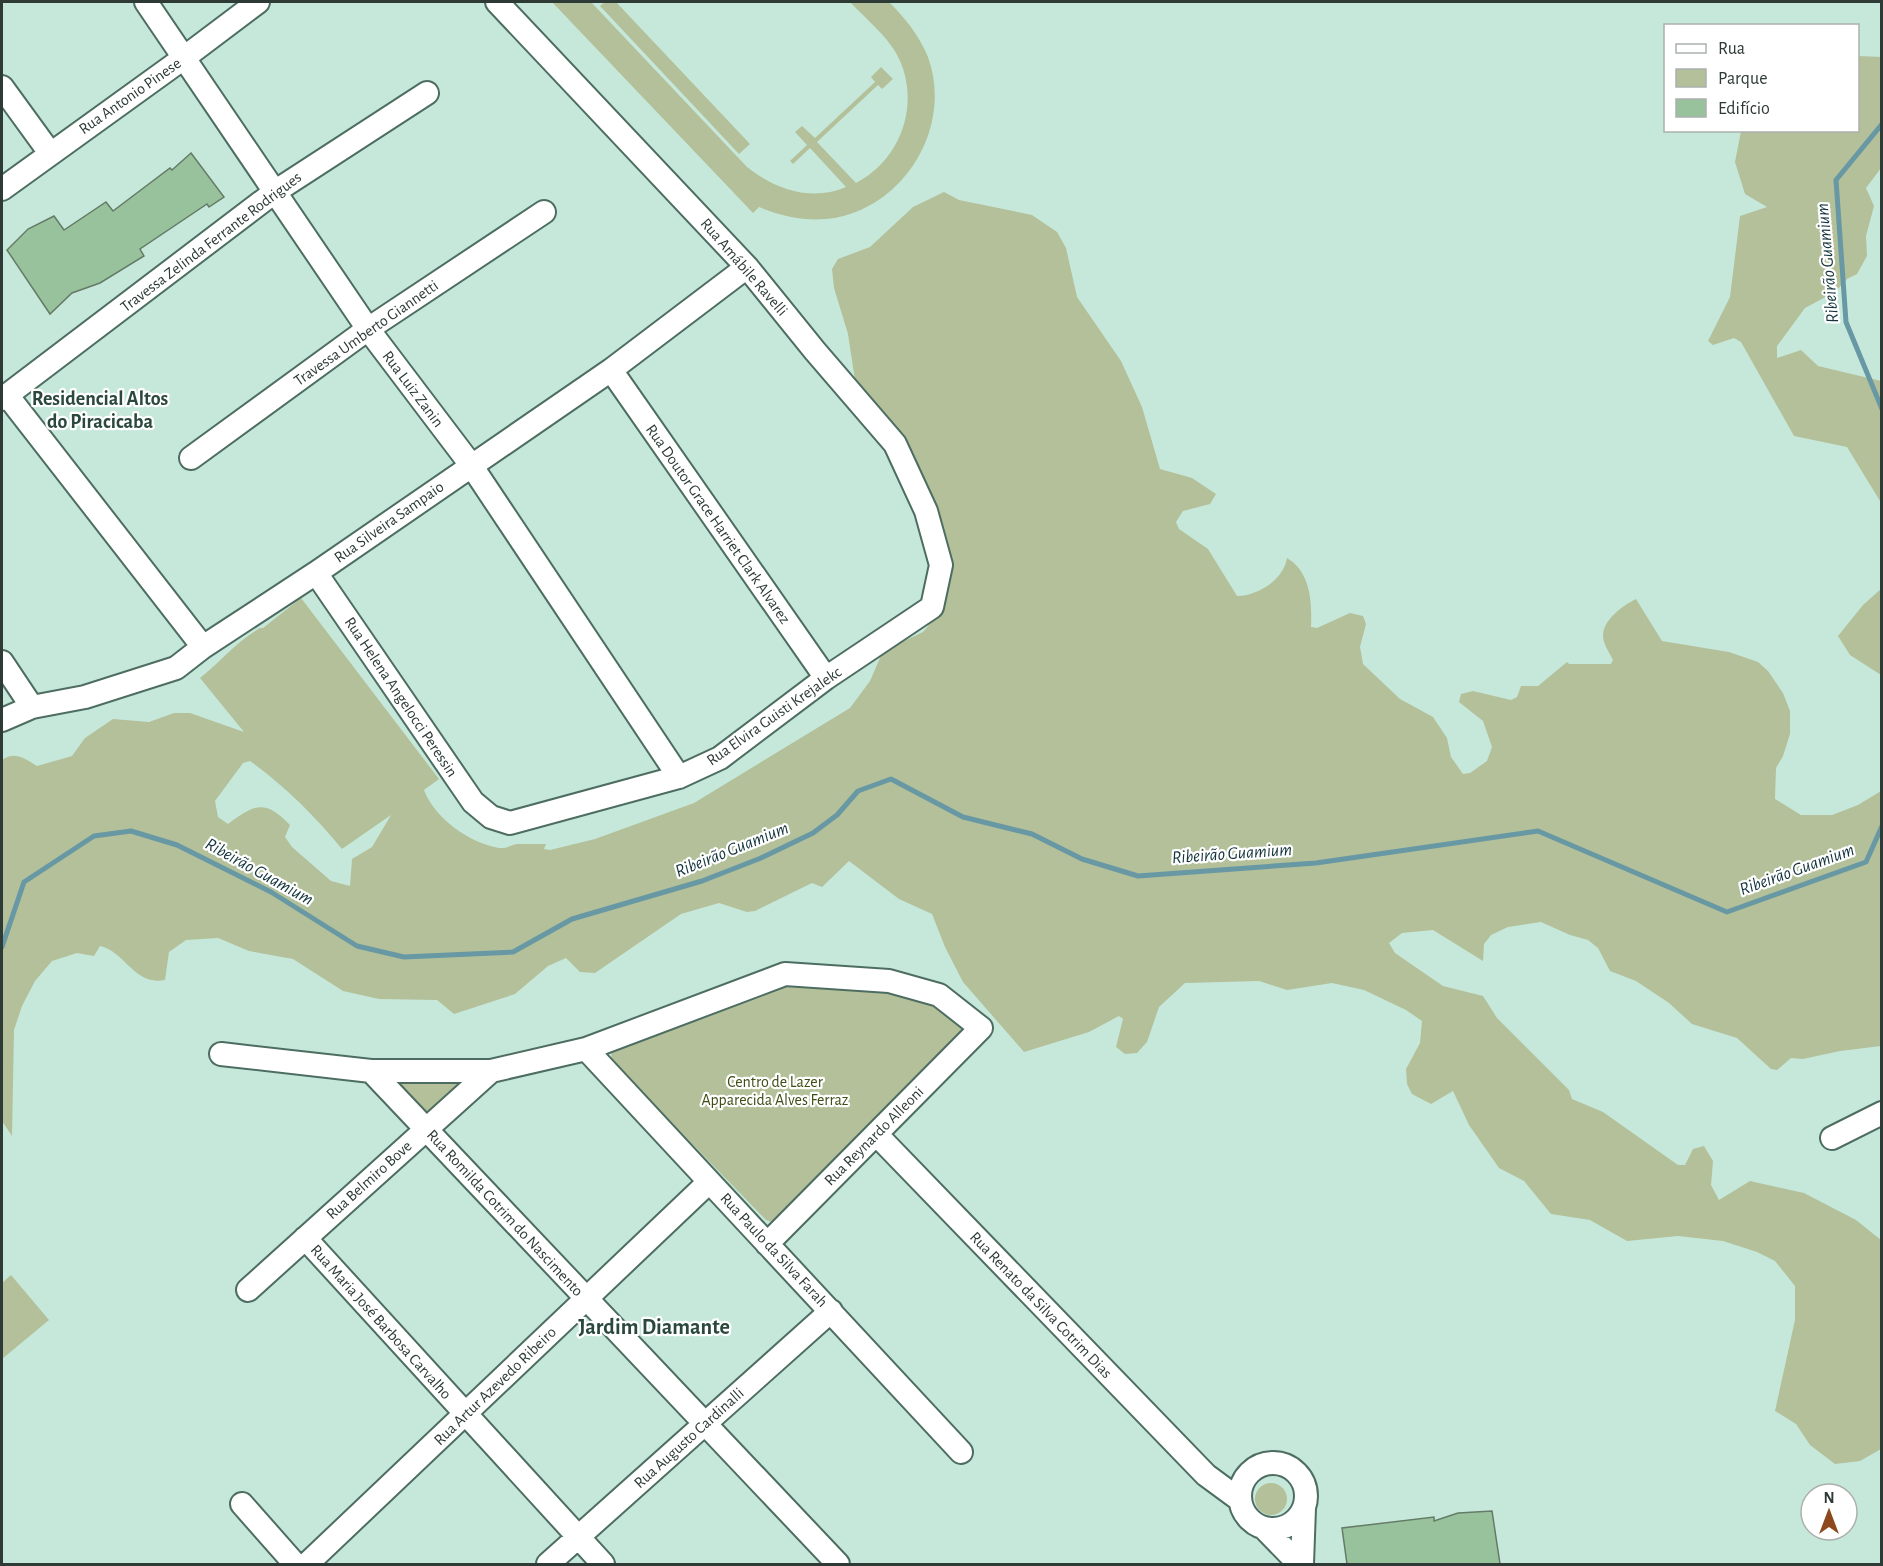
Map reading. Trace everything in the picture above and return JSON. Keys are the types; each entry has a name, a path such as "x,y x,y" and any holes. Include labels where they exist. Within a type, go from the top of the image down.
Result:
{"street":[{"name":"Rua Luiz Zanin","path":"146,2 368,329 471,465 679,777"},
{"name":"Rua Antonio Pinese","path":"2,189 258,2"},
{"name":"Rua Amábile Ravelli","path":"498,2 747,267 895,444 926,511 941,565"},
{"path":"2,87 50,153"},
{"name":"Travessa Zelinda Ferrante Rodrigues","path":"4,397 276,191 427,93"},
{"name":"Travessa Umberto Giannetti","path":"191,458 368,329 544,212"},
{"name":"Rua Silveira Sampaio","path":"2,720 32,707 85,697 176,668 203,647 316,573 611,370 747,267"},
{"name":"Rua Doutor Grace Harriet Clark Alvarez","path":"611,370 826,678"},
{"path":"4,397 203,647"},
{"name":"Rua Elvira Guisti Krejalekc","path":"491,817 510,823 679,777 720,758 826,678 932,607 941,565"},
{"name":"Rua Helena Angelocci Peressin","path":"316,573 473,802 491,817"},
{"path":"2,662 32,707"},
{"name":"Rua Reynardo Alleoni","path":"586,1049 785,974 889,981 939,995 981,1028 767,1244"},
{"path":"221,1054 371,1071 491,1071 586,1049"},
{"name":"Rua Paulo da Silva Farah","path":"586,1049 961,1452"},
{"name":"Rua Romilda Cotrim do Nascimento","path":"371,1071 838,1564"},
{"name":"Rua Belmiro Bove","path":"248,1290 491,1071"},
{"path":"1832,1138 1881,1113"},
{"name":"Rua Renato da Silva Cotrim Dias","path":"876,1134 1206,1475 1240,1500"},
{"name":"Rua Artur Azevedo Ribeiro","path":"307,1564 709,1182"},
{"name":"Rua Maria José Barbosa Carvalho","path":"305,1239 603,1564"},
{"name":"Rua Augusto Cardinalli","path":"548,1564 831,1311"},
{"path":"1282,1465 1292,1469 1304,1487 1306,1497 1301,1564 1263,1528 1247,1518 1242,1510 1240,1490 1248,1475 1261,1466 1282,1465"},
{"path":"1206,1475 1248,1475"},
{"path":"243,1504 295,1564"},
{"path":"1263,1528 1282,1528 1291,1524 1304,1508"}],"green space":[{"path":"552,2 591,2 747,167 781,187 807,193 820,193 846,187 810,148 793,164 790,161 807,145 795,132 802,126 815,138 875,82 871,77 881,67 893,79 882,89 878,85 817,142 856,183 886,159 903,126 907,108 904,71 896,53 886,39 850,2 889,2 911,27 928,57 934,83 934,109 928,135 918,158 902,180 883,197 860,210 835,218 815,219 786,216 759,207 753,213"},
{"path":"605,2 616,2 750,144 739,154 600,6"},
{"path":"1859,56 1882,57 1881,168 1866,188 1874,206 1866,236 1867,256 1857,274 1847,279 1835,292 1805,308 1777,346 1777,358 1801,350 1818,366 1881,381 1881,506 1847,447 1794,436 1741,342 1734,338 1713,345 1708,341 1730,297 1740,216 1767,207 1745,194 1735,162 1741,132 1859,132"},
{"path":"944,192 959,200 1032,215 1057,232 1066,248 1077,297 1121,361 1142,407 1160,469 1192,478 1216,494 1210,504 1183,511 1176,522 1179,529 1208,549 1237,596 1250,594 1268,585 1282,571 1287,558 1301,571 1305,580 1310,598 1311,627 1317,628 1350,613 1363,616 1366,624 1360,647 1363,664 1400,699 1433,717 1447,738 1451,757 1463,774 1470,773 1487,761 1492,747 1483,721 1459,702 1461,694 1473,691 1511,700 1517,697 1521,686 1538,686 1567,662 1569,664 1611,664 1613,660 1604,642 1604,628 1612,616 1636,599 1662,641 1729,652 1758,662 1768,671 1783,693 1790,711 1790,734 1783,756 1776,768 1775,799 1801,815 1832,815 1858,805 1881,791 1881,1046 1840,1051 1803,1059 1791,1058 1777,1070 1771,1069 1737,1038 1692,1024 1669,1003 1636,981 1610,971 1598,948 1588,940 1541,922 1508,927 1491,935 1484,944 1483,961 1433,930 1402,933 1389,943 1395,953 1443,986 1483,996 1497,1018 1569,1090 1572,1099 1603,1112 1678,1165 1685,1165 1693,1149 1704,1146 1713,1161 1711,1185 1719,1200 1750,1181 1804,1193 1856,1220 1881,1240 1881,1449 1860,1461 1835,1464 1810,1445 1796,1424 1775,1411 1795,1320 1795,1286 1775,1261 1757,1252 1723,1241 1678,1236 1627,1241 1590,1220 1551,1214 1524,1181 1499,1168 1469,1125 1453,1091 1431,1104 1412,1094 1407,1084 1406,1069 1420,1043 1422,1021 1406,1010 1364,990 1332,983 1287,990 1259,981 1185,983 1159,1007 1147,1042 1137,1053 1125,1054 1116,1047 1123,1019 1119,1016 1089,1032 1024,1052 963,982 945,947 932,914 899,899 849,861 822,887 812,883 755,911 747,912 719,903 681,914 595,973 580,972 566,958 548,966 515,994 454,1014 437,1000 379,999 343,991 293,959 249,951 218,938 186,940 169,952 165,980 154,981 145,978 109,949 100,946 94,956 77,953 52,961 35,981 22,1006 14,1030 12,1136 2,1121 2,760 15,756 24,758 37,766 72,756 85,738 113,719 149,722 174,713 190,713 244,732 200,678 244,639 263,628 301,598 439,779 424,790 436,811 465,835 499,848 517,844 546,844 544,849 550,850 595,839 694,803 850,708 870,681 883,651 923,632 934,619 930,555 921,523 856,387 848,334 834,288 832,269 838,259 870,247 913,207","holes":["250,761 299,802 342,849 391,815 372,847 352,859 350,886 331,881 292,847 285,837 290,825 274,811 260,807 246,812 228,824 218,817 215,801 243,763"]},
{"path":"1881,589 1881,675 1850,655 1838,636 1863,605"},
{"name":"Centro de Lazer Apparecida Alves Ferraz","path":"792,983 883,989 933,1002 970,1032 780,1220 772,1222 766,1220 611,1060 612,1047"},
{"path":"471,1076 429,1118 390,1078"},
{"path":"11,1275 49,1320 2,1359 2,1283"},
{"path":"1271,1483 1282,1488 1287,1499 1282,1510 1271,1515 1260,1510 1255,1499 1260,1488"}],"building":[{"path":"191,153 224,197 209,207 207,204 140,249 144,256 100,283 72,293 50,314 7,250 28,229 54,216 64,230 106,202 113,211 170,168 172,170"},
{"path":"1492,1511 1500,1564 1347,1564 1342,1528 1434,1517 1434,1521 1458,1513"}],"waterway":[{"name":"Ribeirão Guamium","path":"1882,124 1836,180 1846,322 1882,409"},
{"name":"Ribeirão Guamium","path":"2,947 24,882 94,836 131,831 177,845 271,892 357,946 404,957 513,952 572,919 702,881 761,858 813,833 837,815 858,791 891,779 963,817 1032,834 1082,859 1138,876 1316,863 1538,831 1727,912 1866,862 1882,826"}],"district":[{"name":"Residencial Altos do Piracicaba","path":"100,410"},
{"name":"Jardim Diamante","path":"654,1327"}]}
